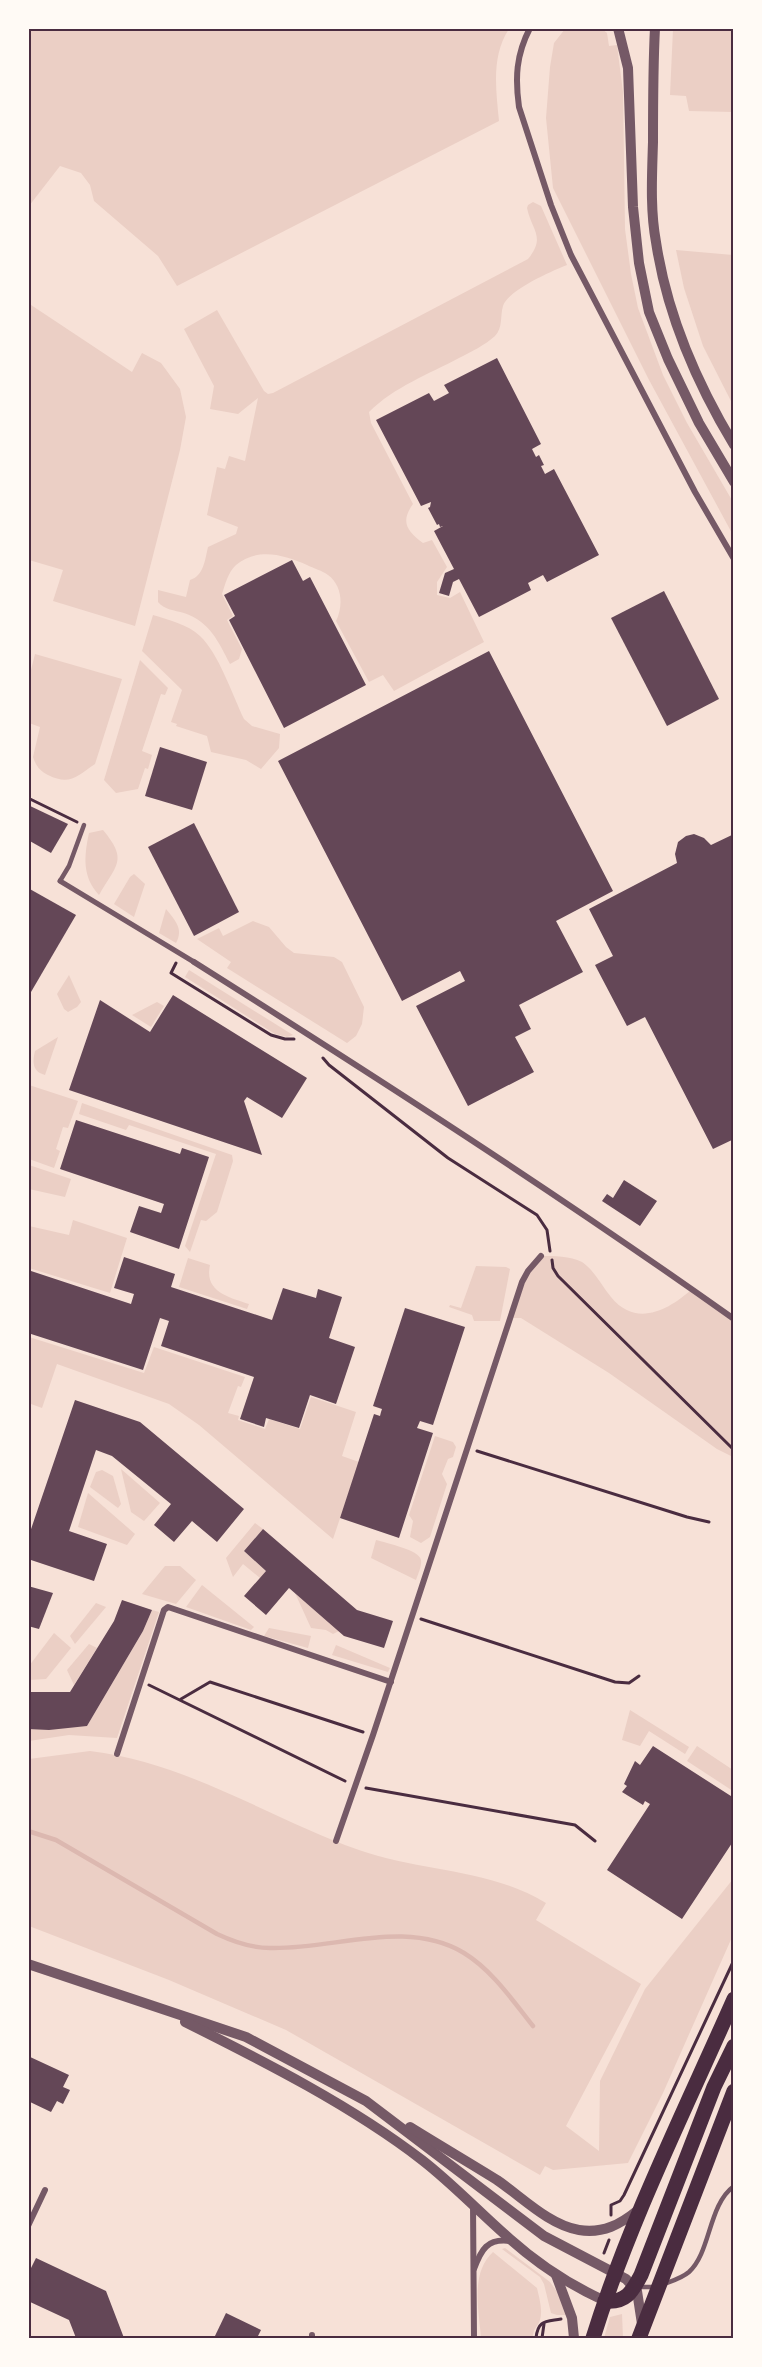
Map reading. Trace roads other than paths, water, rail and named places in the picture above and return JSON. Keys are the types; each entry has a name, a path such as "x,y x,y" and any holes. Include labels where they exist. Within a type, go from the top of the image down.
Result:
{"main road":[{"path":"593,2338 616,2272 643,2207 734,1999"},
{"path":"605,2301 620,2301 635,2286 660,2229 714,2087 734,2046"},
{"path":"640,2333 734,2091"}],"street":[{"path":"530,28 518,58 516,87 519,107 559,227 648,404 734,559"},
{"path":"618,28 628,68 633,207 639,262 649,312 668,359 699,423 734,482"},
{"path":"655,28 652,186 655,241 666,292 681,340 715,414 734,445"},
{"path":"60,881 349,1060 619,1238 734,1319"},
{"path":"336,1841 391,1682 411,1615 522,1282 541,1256"},
{"path":"117,1754 164,1610 170,1606 391,1682"},
{"path":"28,1964 246,2037 366,2102 468,2162 565,2226 590,2231 610,2228 627,2220 643,2207"},
{"path":"150,2005 248,2054 376,2128 428,2164 511,2241 556,2274 605,2301"},
{"path":"366,2102 544,2236 616,2272 635,2286 640,2306 640,2333"},
{"path":"28,2226 45,2190"},
{"path":"473,2204 474,2338"},
{"path":"472,2275 480,2253 486,2245 494,2241 511,2241"},
{"path":"556,2274 572,2318 574,2338"}],"lane":[{"path":"60,881 69,866 84,825"},
{"path":"635,2286 658,2287 678,2279 694,2266 720,2201 734,2186"}],"waterway":[{"path":"28,1831 56,1840 217,1934 243,1944 263,1948 294,1947 394,1937 418,1938 442,1943 464,1953 484,1968 502,1986 533,2026"}]}
